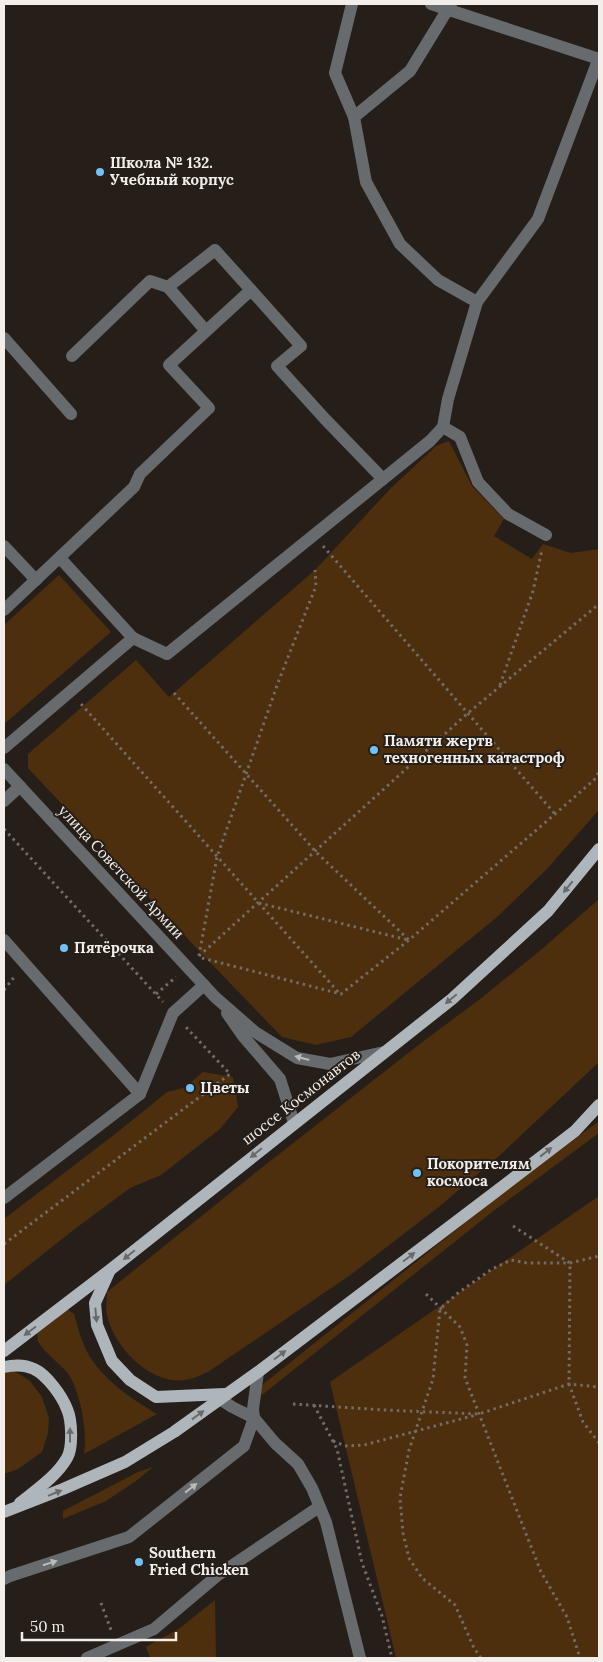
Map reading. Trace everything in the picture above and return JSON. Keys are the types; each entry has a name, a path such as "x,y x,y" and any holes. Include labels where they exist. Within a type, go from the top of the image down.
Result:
{"main road":[{"name":"шоссе Космонавтов","path":"4,1351 110,1270 452,999 548,912 599,849"},
{"path":"574,1130 599,1104"},
{"path":"7,1511 63,1490 125,1462 174,1432 258,1372 574,1130 599,1115"},
{"path":"110,1270 94,1303 97,1325 112,1361 130,1380 156,1398 223,1397"},
{"path":"4,1367 15,1365 34,1369 53,1385 68,1410 71,1436 68,1457 52,1477 7,1511"}],"street":[{"path":"352,4 335,73 354,117 366,182 400,244 438,280 477,302"},
{"path":"60,558 133,638 167,654 430,441 443,427 448,399 477,302 538,219 596,80 599,58 449,6 431,4"},
{"path":"354,117 410,71 449,6"},
{"path":"168,287 215,250 301,346 277,366 383,479"},
{"path":"72,356 150,281 168,287 206,330"},
{"path":"4,610 134,487 140,474 209,408 169,365 251,290"},
{"path":"4,338 70,414"},
{"path":"443,427 460,436 478,482 508,514 546,535"},
{"path":"4,546 36,580"},
{"path":"4,748 133,638"},
{"name":"улица Советской Армии","path":"4,769 215,997 255,1032 297,1058 330,1064 384,1052"},
{"path":"4,801 20,786"},
{"path":"4,940 140,1094"},
{"path":"4,1198 140,1094 173,1013 204,985"},
{"name":"улица Советской Армии","path":"215,997 243,1036 280,1079 294,1123"},
{"path":"4,1579 129,1537 244,1446 254,1418 253,1409 258,1372"},
{"path":"223,1397 232,1407 254,1418 275,1443 298,1464 312,1488 326,1522 360,1658"},
{"path":"87,1658 154,1629 218,1575 319,1507"}],"path":[{"path":"314,535 555,814"},
{"path":"500,685 533,591 546,535"},
{"path":"198,957 217,857 245,773 316,586 315,570"},
{"path":"198,957 468,713 599,604"},
{"path":"70,692 341,994"},
{"path":"174,692 316,852 409,940"},
{"path":"341,994 409,940 594,780 599,772"},
{"path":"4,829 230,1074 4,1244"},
{"path":"258,903 409,940"},
{"path":"198,957 341,994"},
{"path":"513,1226 570,1263"},
{"path":"481,1658 474,1648 455,1605 422,1578 409,1558 403,1533 400,1498 408,1450 433,1379 440,1309 458,1293 510,1260 527,1263 570,1263 599,1256"},
{"path":"570,1263 569,1384 583,1422 599,1443"},
{"path":"426,1294 460,1327 467,1345 465,1378 541,1572 567,1617 580,1658"},
{"path":"333,1441 345,1446 364,1445 479,1414 569,1384 599,1387"},
{"path":"293,1404 479,1414"},
{"path":"314,1405 337,1449 362,1563 382,1616 392,1658"},
{"path":"101,1603 105,1617"}],"shaded area":[{"path":"449,441 472,486 504,519 494,536 532,559 543,544 571,553 599,549 599,810 546,870 497,917 351,1037 316,1045 282,1037 28,768 28,754 136,660 169,697 315,570 390,489 436,446"},
{"path":"59,575 111,632 4,724 4,625"},
{"path":"599,899 599,1061 597,1064 499,1156 440,1206 349,1276 208,1372 192,1378 176,1380 161,1377 135,1361 115,1336 109,1322 106,1308 107,1292 260,1169 480,999 542,949"},
{"path":"203,1072 233,1077 238,1107 220,1129 161,1175 130,1188 4,1285 4,1219 167,1092 184,1088"},
{"path":"599,1121 599,1133 496,1209 262,1395 257,1389 516,1182"},
{"path":"599,1196 599,1658 396,1658 330,1382"},
{"path":"67,1309 74,1314 80,1336 96,1366 120,1389 157,1414 84,1454 84,1423 76,1389 67,1372 40,1344 37,1333"},
{"path":"14,1371 29,1380 42,1397 49,1418 48,1433 42,1452 18,1469 4,1474 4,1372"},
{"path":"153,1467 106,1501 63,1519 63,1511 138,1472"},
{"path":"215,1600 216,1658 150,1658 146,1647 180,1628"}],"place":[{"name":"Школа № 132. Учебный корпус","path":"100,172"},
{"name":"Памяти жертв техногенных катастроф","path":"374,750"},
{"name":"Пятёрочка","path":"64,948"},
{"name":"Цветы","path":"190,1088"},
{"name":"Покорителям космоса","path":"417,1173"},
{"name":"Southern Fried Chicken","path":"139,1562"}]}
